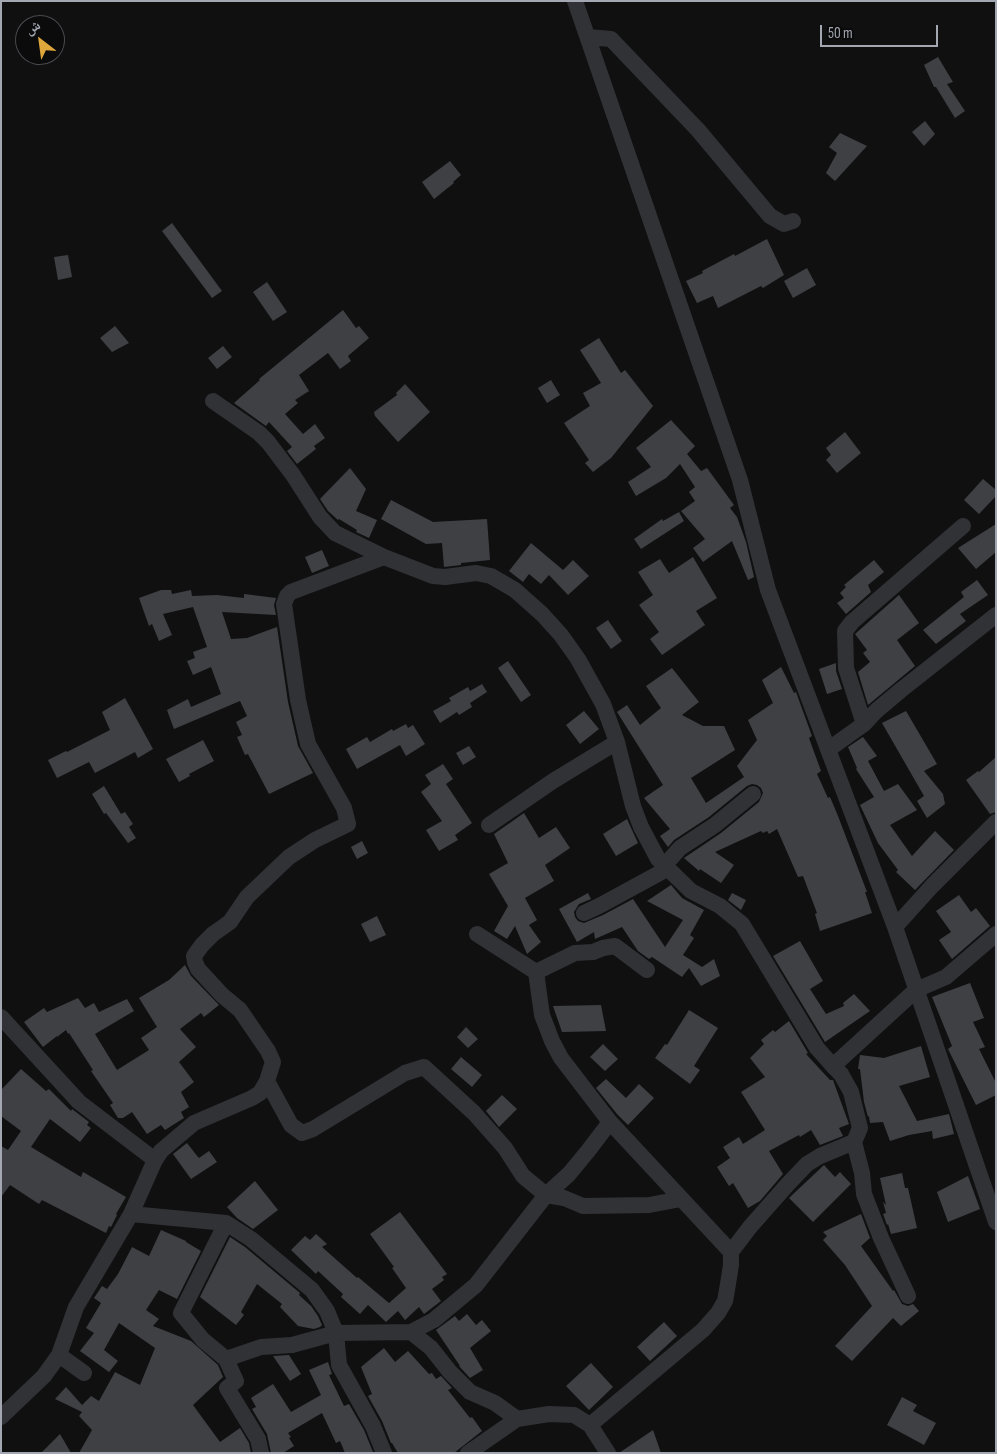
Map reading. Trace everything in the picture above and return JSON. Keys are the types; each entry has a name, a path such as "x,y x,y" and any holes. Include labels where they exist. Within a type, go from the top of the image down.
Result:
{"street":[{"path":"575,1 740,480 768,590 894,927 996,1222"},
{"path":"588,37 611,39 698,130 770,216 784,224 793,221"},
{"path":"213,401 259,433 268,442 284,461 326,525 335,533 384,557 433,576 445,578 476,573 490,576 515,590 542,614 561,635 578,659 604,704 617,742 633,806 641,827 658,859 691,891 720,906 742,924 817,1048 841,1074 852,1092 860,1128 854,1142 862,1173 864,1194 881,1238 908,1296"},
{"path":"864,724 846,668 845,631 852,622 963,526"},
{"path":"1,1416 44,1376 59,1355 76,1307 131,1214 155,1160 161,1152 194,1123 260,1093 267,1081 274,1062 268,1051 240,1010 222,995 198,969 194,962 194,956 208,939 230,922 247,897 289,857 314,840 348,824 344,808 308,744 298,700 284,604 291,592 384,557"},
{"path":"829,749 864,724 876,710 996,615"},
{"path":"489,825 553,781 617,742"},
{"path":"584,913 608,902 666,868 680,848 715,825 753,794"},
{"path":"894,927 996,822"},
{"path":"477,934 536,972 542,1015 561,1058 610,1122 731,1252"},
{"path":"833,1066 916,990 946,977 996,934"},
{"path":"536,972 575,953 593,952 614,946 648,970"},
{"path":"1,1017 78,1102 155,1160"},
{"path":"267,1081 291,1125 302,1133 313,1129 405,1073 424,1067 474,1113 505,1148 523,1176 546,1195 564,1198 584,1206 649,1205 682,1199"},
{"path":"226,1359 261,1347 292,1345 336,1334 411,1332 434,1320 476,1285 546,1195 569,1174 610,1122"},
{"path":"590,1425 703,1330 718,1314 726,1295 731,1265 731,1252 750,1227 807,1164 820,1156 854,1142"},
{"path":"131,1214 226,1222 251,1239 312,1290 327,1311 336,1334 340,1365 373,1426 384,1453"},
{"path":"226,1222 181,1313 203,1340 226,1359 236,1381 227,1388 258,1439 261,1453"},
{"path":"411,1332 431,1348 450,1372 470,1392 495,1403 517,1419"},
{"path":"59,1355 84,1373"},
{"path":"468,1453 517,1419 549,1414 574,1416 590,1425 608,1453"}],"building":[{"path":"938,57 953,82 947,84 965,111 955,118 936,87 934,87 924,65"},
{"path":"925,121 935,134 924,146 912,132"},
{"path":"840,133 867,146 835,181 826,173 837,153 829,147"},
{"path":"450,161 461,175 434,199 422,182"},
{"path":"172,223 222,291 212,298 162,231"},
{"path":"767,239 784,275 763,288 761,286 718,308 713,296 697,303 686,281 734,254 735,256"},
{"path":"68,255 72,277 58,280 54,257"},
{"path":"807,268 816,285 793,298 784,281"},
{"path":"267,282 287,312 273,321 253,292"},
{"path":"343,310 356,328 359,326 369,338 348,356 351,361 340,369 328,353 299,375 309,391 295,400 298,403 285,414 303,434 315,424 325,438 314,446 316,449 297,464 287,451 292,447 269,422 266,426 234,403 259,379"},
{"path":"115,326 129,343 112,352 100,338"},
{"path":"599,338 621,373 625,370 653,406 611,458 593,472 585,463 589,460 564,423 590,406 583,393 601,383 580,350"},
{"path":"223,346 232,357 217,369 208,358"},
{"path":"551,380 560,395 547,403 538,388"},
{"path":"405,384 430,412 398,442 375,416 374,412 397,395 396,393"},
{"path":"671,420 695,446 687,454 701,471 707,468 734,505 730,508 737,517 746,542 754,577 748,580 732,541 703,562 693,548 705,539 681,511 695,501 689,492 695,487 680,464 666,478 636,496 628,482 651,467 636,448"},
{"path":"845,432 861,453 837,473 826,460 831,455 826,448"},
{"path":"350,468 366,489 356,511 377,520 369,538 338,520 328,511 320,499"},
{"path":"983,479 996,490 996,496 979,514 964,500"},
{"path":"391,500 433,522 487,519 490,560 444,567 442,543 426,544 381,519"},
{"path":"679,512 684,521 641,549 634,539 662,519 663,521"},
{"path":"996,524 996,552 976,569 958,548"},
{"path":"531,543 563,570 573,560 589,576 568,595 549,575 541,584 529,574 523,582 509,571"},
{"path":"322,550 329,566 312,573 305,557"},
{"path":"693,557 717,598 696,611 705,625 662,655 650,639 659,632 639,605 653,595 638,572 660,559 669,573"},
{"path":"874,560 884,572 868,585 871,592 846,614 837,603 844,598 840,593 846,587 844,585"},
{"path":"977,580 988,595 960,614 966,621 936,644 923,630 964,597 961,592"},
{"path":"161,590 171,590 172,594 191,590 192,596 217,595 244,598 244,594 276,598 274,605 276,615 222,612 231,639 247,638 277,627 288,702 298,746 313,773 269,794 248,754 245,755 237,737 242,735 236,722 247,716 240,701 174,729 167,710 188,699 191,707 221,694 211,667 193,675 187,661 195,658 193,652 207,647 193,607 163,614 172,635 159,641 152,624 149,626 139,598"},
{"path":"899,595 919,623 897,640 915,666 868,705 858,672 870,662 863,653 867,650 855,634"},
{"path":"608,620 622,641 611,649 596,628"},
{"path":"508,661 531,695 521,702 498,668"},
{"path":"836,663 836,671 842,689 827,694 819,669"},
{"path":"781,667 794,693 796,692 812,736 809,738 821,771 817,774 838,816 867,892 865,892 872,913 820,931 815,914 817,913 803,876 798,877 777,829 769,834 767,831 763,833 761,831 715,852 734,865 721,883 700,869 699,871 684,858 721,833 759,802 763,793 757,785 747,786 709,817 674,840 668,847 660,836 670,829 644,798 663,785 617,712 627,705 640,725 661,708 646,686 672,668 699,702 682,715 703,726 724,726 735,750 691,778 706,803 744,777 737,766 757,740 748,720 773,703 762,680"},
{"path":"482,684 487,692 470,703 472,707 459,715 457,712 440,723 433,711 451,701 449,698 468,687 470,691"},
{"path":"125,698 153,749 138,758 135,752 95,773 89,762 57,778 48,760 110,730 102,712"},
{"path":"584,711 599,729 580,744 566,725"},
{"path":"906,711 937,764 924,771 943,794 945,804 927,818 917,801 924,796 882,723"},
{"path":"406,724 408,728 413,725 425,744 406,756 400,745 357,769 346,749 367,737 370,742 392,729 393,731"},
{"path":"863,737 877,756 868,761 884,791 898,784 917,810 890,825 912,856 935,831 954,850 915,890 896,872 898,870 878,843 860,805 874,797 856,769 848,747"},
{"path":"203,740 214,761 189,774 190,776 179,782 166,759"},
{"path":"469,746 476,757 463,765 456,753"},
{"path":"996,757 996,812 990,814 966,780 979,772"},
{"path":"443,764 453,779 446,784 472,823 455,835 458,840 439,851 426,830 442,821 421,792 431,784 425,775"},
{"path":"104,786 121,814 125,812 133,824 129,827 136,838 128,843 106,813 104,814 92,794"},
{"path":"524,813 539,838 556,827 570,848 545,865 554,881 525,898 537,920 529,925 541,942 527,954 515,926 507,939 494,931 508,906 489,874 508,863 494,834"},
{"path":"627,819 638,843 616,856 603,834"},
{"path":"362,841 368,853 357,859 351,847"},
{"path":"671,885 682,898 704,910 690,935 694,938 683,955 702,967 714,959 720,976 701,986 689,968 682,977 652,957 649,959 638,951 622,927 595,939 594,932 577,942 559,909 588,893 591,899 579,904 574,912 578,921 584,923 633,899 665,947 683,920 647,901"},
{"path":"732,893 746,900 741,910 728,900"},
{"path":"959,895 971,912 976,908 990,926 952,959 939,940 951,932 936,911"},
{"path":"377,916 386,935 370,942 361,924"},
{"path":"800,941 823,981 810,989 826,1014 844,1006 843,1003 854,994 870,1011 825,1042 773,956"},
{"path":"185,965 191,976 219,1005 204,1017 201,1013 180,1029 196,1047 179,1062 194,1082 181,1092 189,1107 181,1112 184,1118 165,1130 161,1125 147,1134 132,1112 123,1118 118,1118 110,1105 113,1103 66,1030 43,1047 24,1022 44,1008 47,1012 78,998 85,1008 94,1003 99,1012 127,999 134,1011 95,1034 117,1070 149,1050 141,1038 157,1027 139,998 169,980"},
{"path":"970,983 984,1018 973,1022 985,1047 979,1049 996,1083 996,1095 976,1105 948,1049 952,1046 932,997"},
{"path":"601,1005 606,1031 562,1032 553,1006"},
{"path":"689,1010 718,1028 694,1066 700,1070 690,1084 655,1058 665,1044 667,1045"},
{"path":"789,1021 808,1053 806,1054 830,1080 833,1080 849,1124 839,1128 843,1136 820,1145 811,1130 769,1151 783,1174 760,1201 748,1208 733,1183 729,1186 717,1167 730,1158 723,1147 739,1137 743,1144 765,1130 741,1092 765,1077 750,1058 764,1044 761,1040 773,1030 775,1032"},
{"path":"466,1027 478,1039 468,1048 457,1037"},
{"path":"603,1044 618,1059 605,1071 590,1057"},
{"path":"921,1046 930,1077 899,1086 917,1121 949,1114 954,1134 933,1139 932,1131 890,1141 883,1122 870,1123 864,1102 860,1069 858,1069 860,1055 884,1058"},
{"path":"461,1057 482,1075 472,1087 451,1069"},
{"path":"21,1069 46,1091 49,1089 71,1111 72,1109 89,1122 87,1125 91,1128 80,1142 50,1119 31,1147 81,1177 83,1172 126,1197 106,1233 42,1200 39,1204 10,1185 1,1197 1,1146 8,1150 21,1131 1,1116 1,1090"},
{"path":"606,1079 626,1098 639,1084 654,1098 628,1125 596,1088"},
{"path":"502,1095 517,1109 499,1127 486,1111"},
{"path":"187,1143 199,1158 209,1151 217,1162 191,1179 173,1154"},
{"path":"824,1165 835,1177 840,1172 851,1184 813,1222 789,1198"},
{"path":"902,1173 905,1188 908,1188 917,1228 891,1234 883,1214 886,1213 883,1202 886,1205 880,1178"},
{"path":"968,1176 980,1209 948,1222 937,1192"},
{"path":"255,1181 278,1210 253,1229 237,1218 227,1207"},
{"path":"400,1212 447,1274 442,1277 444,1280 432,1289 441,1301 424,1314 419,1307 405,1320 398,1311 386,1322 368,1305 360,1314 341,1297 343,1294 318,1271 316,1274 291,1250 305,1236 310,1240 316,1234 327,1244 322,1247 389,1303 406,1288 392,1268 394,1267 370,1234"},
{"path":"861,1214 870,1238 861,1246 894,1290 902,1304 908,1306 913,1304 919,1311 901,1326 893,1318 852,1361 835,1346 872,1306 845,1265 823,1240 827,1236 823,1232"},
{"path":"161,1230 186,1241 201,1251 177,1299 159,1290 146,1310 159,1319 153,1326 191,1341 218,1365 223,1377 193,1405 220,1442 240,1428 249,1443 251,1453 79,1453 92,1430 79,1416 82,1412 55,1399 66,1387 82,1405 91,1396 99,1401 115,1372 140,1385 155,1348 119,1323 104,1350 118,1361 109,1372 80,1351 94,1333 86,1328 101,1303 94,1298 102,1286 107,1289 118,1274 132,1247 149,1256"},
{"path":"230,1237 245,1247 300,1293 299,1295 311,1306 322,1325 314,1329 298,1326 280,1307 282,1304 257,1284 241,1312 244,1315 236,1325 200,1297"},
{"path":"467,1314 476,1325 482,1320 491,1331 470,1348 483,1370 470,1378 459,1366 436,1330 455,1316 459,1321"},
{"path":"664,1322 677,1336 650,1361 637,1347"},
{"path":"384,1348 395,1362 408,1351 429,1374 432,1373 436,1379 441,1376 452,1388 448,1390 482,1431 454,1453 398,1453 391,1443 382,1421 368,1396 372,1394 361,1367"},
{"path":"289,1355 301,1374 290,1381 273,1356"},
{"path":"328,1362 332,1374 329,1375 344,1406 349,1404 364,1430 373,1452 345,1453 340,1441 336,1443 322,1413 288,1433 294,1446 283,1453 271,1453 267,1434 252,1409 256,1407 251,1398 273,1384 291,1412 321,1395 309,1370"},
{"path":"591,1363 613,1387 589,1410 566,1386"},
{"path":"902,1397 917,1405 913,1411 936,1423 924,1445 887,1425"},
{"path":"653,1430 661,1453 619,1453"},
{"path":"60,1434 71,1453 41,1453"}]}
